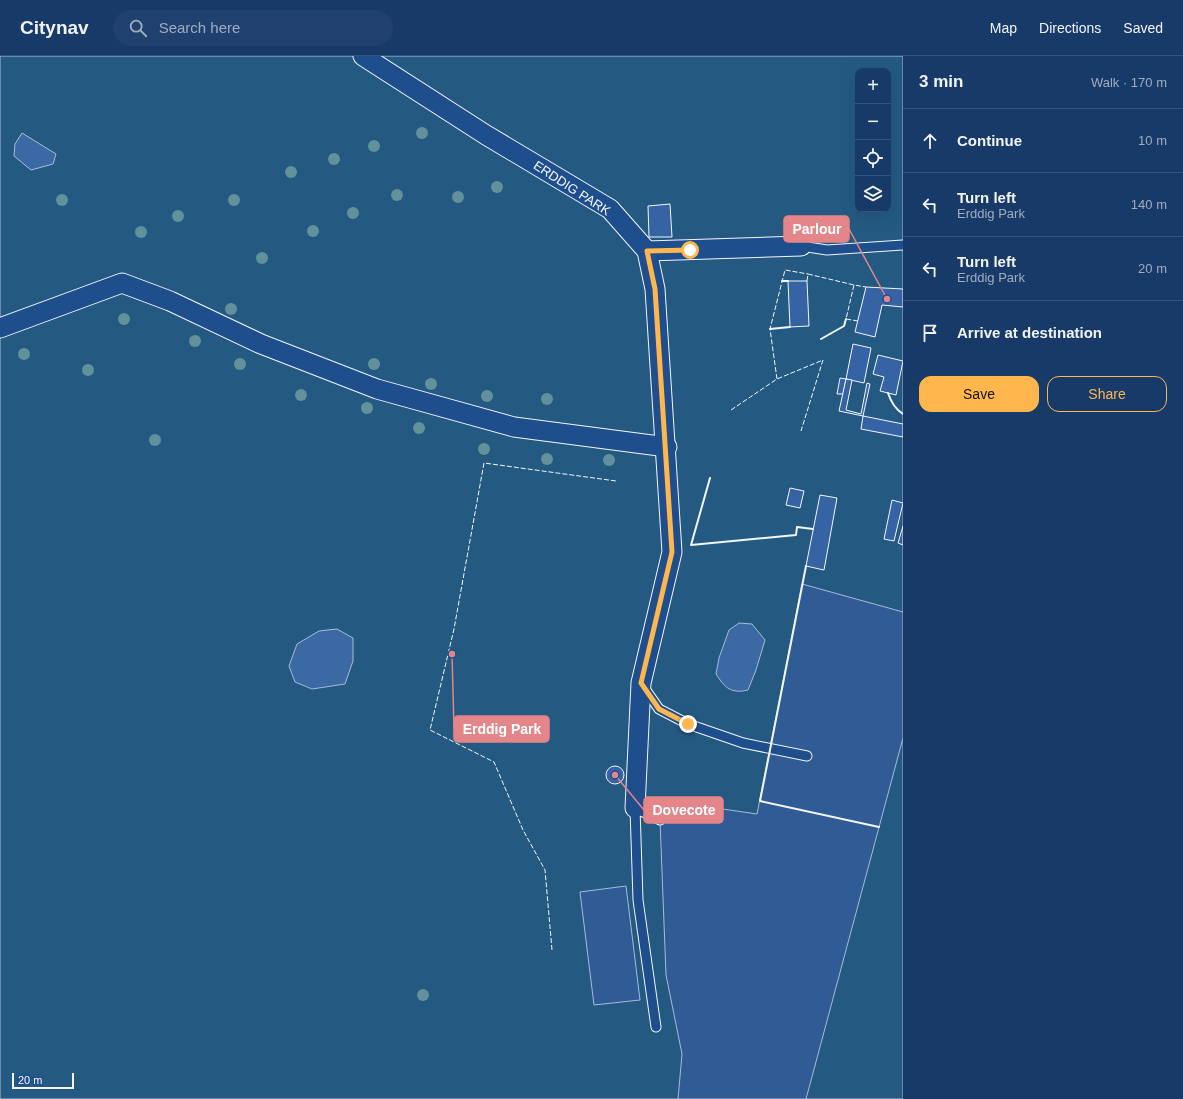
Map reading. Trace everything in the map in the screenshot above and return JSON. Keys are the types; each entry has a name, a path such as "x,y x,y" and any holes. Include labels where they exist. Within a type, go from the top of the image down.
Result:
{"street":[{"name":"ERDDIG PARK","path":"363,56 486,135 610,209 647,251 655,289 667,446 672,552 641,683 635,808"},
{"path":"647,251 801,246"},
{"path":"0,328 122,283 170,301 261,344 377,389 514,427 667,446"}],"lane":[{"path":"801,246 826,250 903,245"},
{"path":"641,683 659,709 688,724 743,744 807,756"},
{"path":"656,1027 638,900 635,808 660,820"}],"shaded area":[{"path":"0,56 903,56 903,1099 0,1099"},
{"path":"22,133 56,154 53,164 31,170 14,156 15,144"},
{"path":"802,584 903,612 903,738 806,1099 678,1099 682,1054 666,975 660,820 661,800 757,814"},
{"path":"739,623 752,624 765,640 748,690 742,691 729,689 722,683 716,674 719,658 729,630"},
{"path":"337,629 353,638 353,661 345,684 312,689 295,682 289,666 297,644 319,631"},
{"path":"626,886 640,1000 594,1005 580,892"}],"building":[{"path":"670,204 672,237 649,237 648,206"},
{"path":"788,281 807,281 809,326 790,327"},
{"path":"866,287 903,289 903,307 882,305 875,337 855,332"},
{"path":"853,344 871,348 864,383 846,379"},
{"path":"878,355 903,361 896,395 880,391 884,377 873,374"},
{"path":"840,378 846,379 843,394 837,394"},
{"path":"846,379 852,380 846,410 861,414 867,383 870,384 863,416 839,411"},
{"path":"863,416 903,424 903,437 861,429"},
{"path":"790,488 804,491 800,508 786,505"},
{"path":"820,495 837,498 824,570 806,566"},
{"path":"892,500 903,503 894,541 884,539"},
{"path":"903,526 903,545 898,543"},
{"path":"611,766 619,766 624,771 622,782 619,784 611,784 606,779 606,771"}],"fence":[{"path":"777,379 770,329 785,270 808,274"},
{"path":"807,281 808,274 854,285"},
{"path":"858,321 846,319 854,285 866,287"},
{"path":"731,410 777,379 823,360 801,431"},
{"path":"552,950 545,870 523,830 494,762 430,730 454,629 484,463 616,481"}],"wall":[{"path":"782,281 788,281"},
{"path":"821,339 844,326 846,319"},
{"path":"770,329 790,327"},
{"path":"888,393 894,405 903,414"},
{"path":"710,478 691,545 796,535 797,527 813,529"},
{"path":"806,566 760,801 879,827"}],"place":[{"name":"Parlour","path":"887,299"},
{"name":"Erddig Park","path":"452,654"},
{"name":"Dovecote","path":"615,775"}],"route":[{"path":"688,724 659,709 641,683 672,552 667,446 655,289 647,251 690,250"}]}
